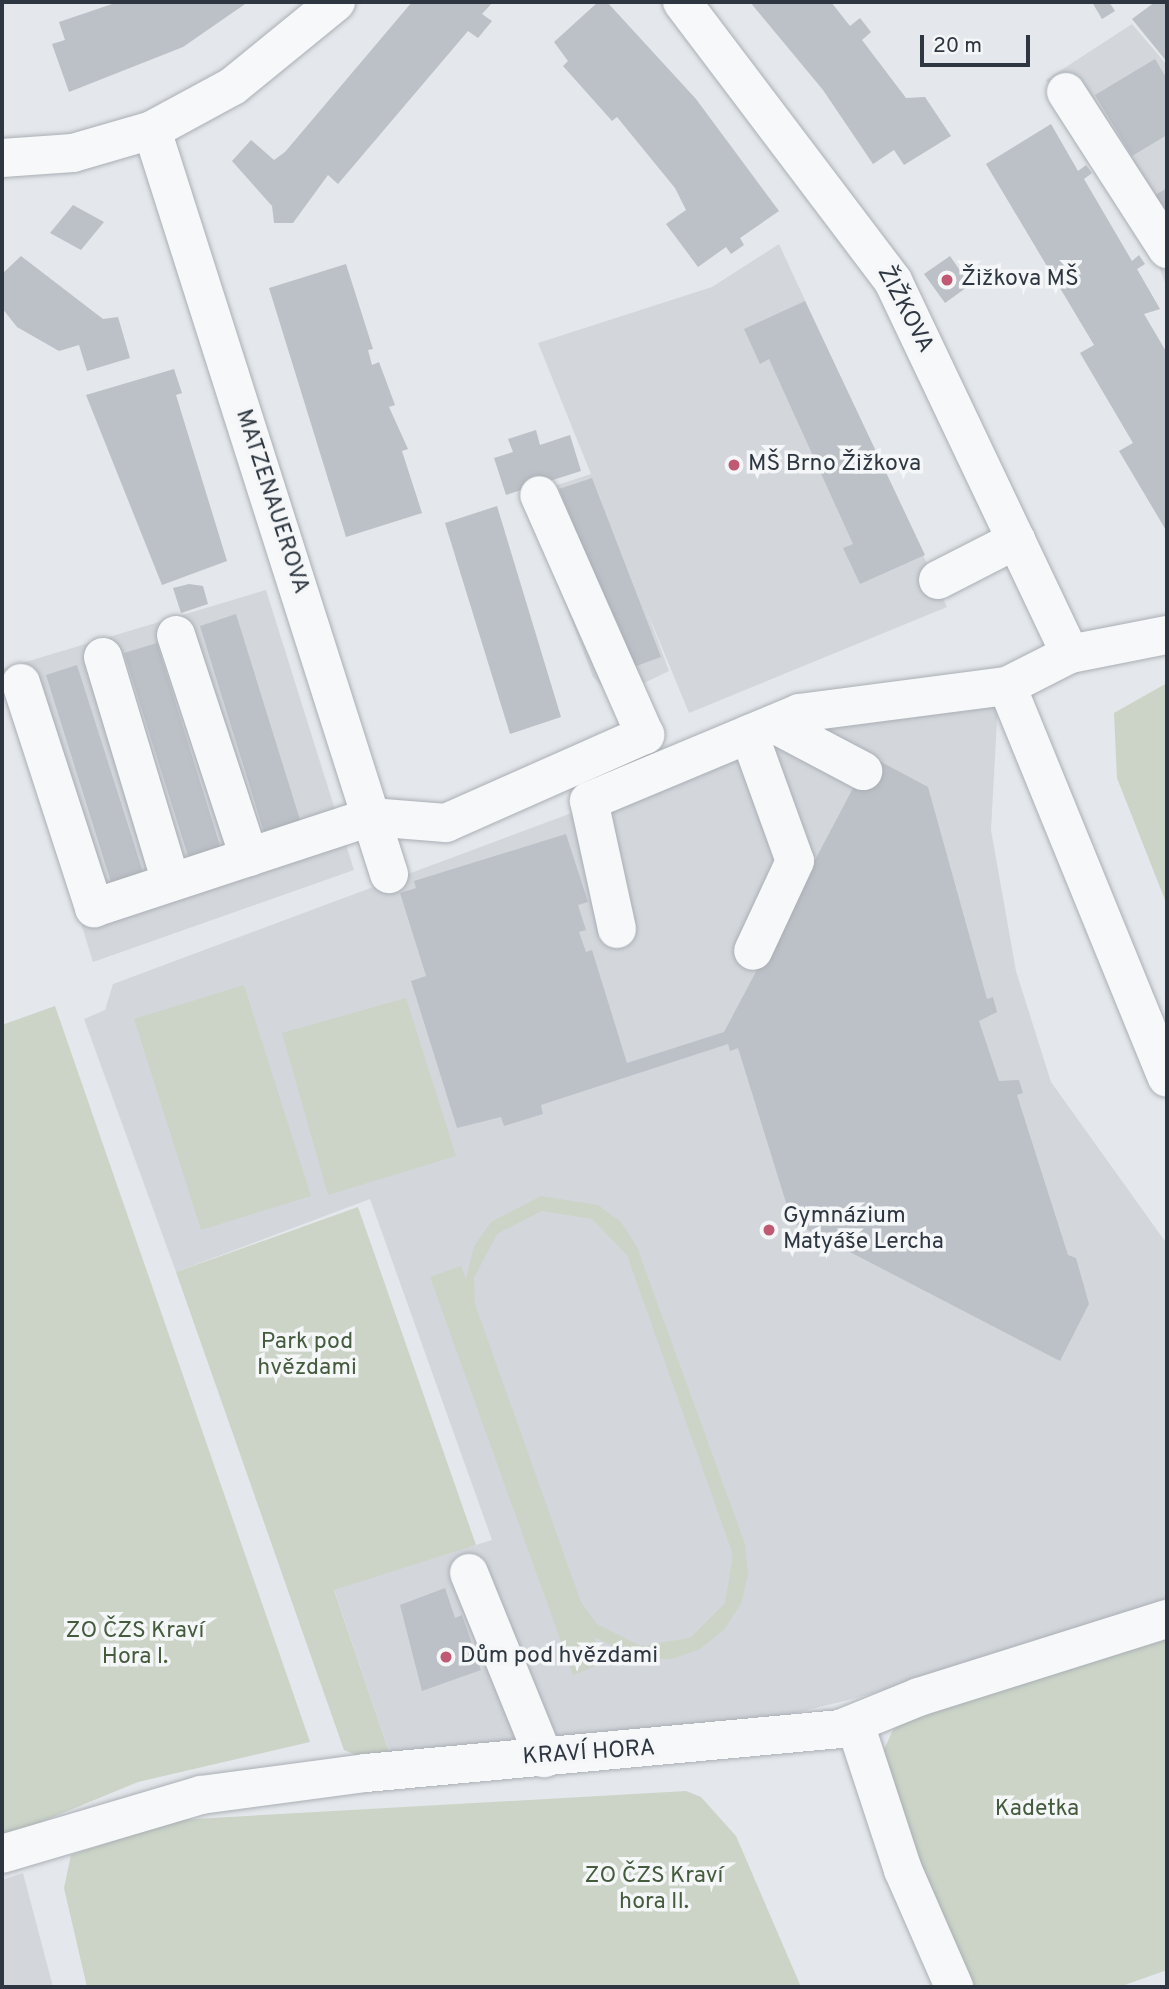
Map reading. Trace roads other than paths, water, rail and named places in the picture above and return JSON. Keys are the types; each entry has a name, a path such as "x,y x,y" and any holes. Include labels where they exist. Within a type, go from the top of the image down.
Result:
{"street":[{"path":"2,158 73,153 152,130 233,86 336,2"},
{"name":"ŽIŽKOVA","path":"682,2 893,281 1070,654"},
{"path":"1066,92 1167,249"},
{"name":"MATZENAUEROVA","path":"152,130 388,874"},
{"path":"21,683 94,908 370,817 446,823 645,735 539,495"},
{"path":"938,580 1016,540"},
{"path":"176,635 250,857"},
{"path":"617,929 589,801 799,713 1007,686 1070,654 1167,635"},
{"path":"103,657 171,882"},
{"path":"1007,686 1167,1077"},
{"path":"762,729 863,771"},
{"path":"753,951 795,861 762,729"},
{"path":"469,1573 544,1758"},
{"name":"KRAVÍ HORA","path":"2,1854 201,1795 855,1724 919,1697 1167,1619"},
{"path":"855,1724 903,1870 954,1987"}],"place":[{"name":"Žižkova MŠ","path":"947,280"},
{"name":"MŠ Brno Žižkova","path":"734,465"},
{"name":"Gymnázium Matyáše Lercha","path":"769,1230"},
{"name":"Dům pod hvězdami","path":"446,1657"}],"park label":[{"name":"Park pod hvězdami","path":"307,1356"},
{"name":"ZO ČZS Kraví Hora I.","path":"135,1645"},
{"name":"Kadetka","path":"1037,1810"},
{"name":"ZO ČZS Kraví hora II.","path":"654,1890"}]}
